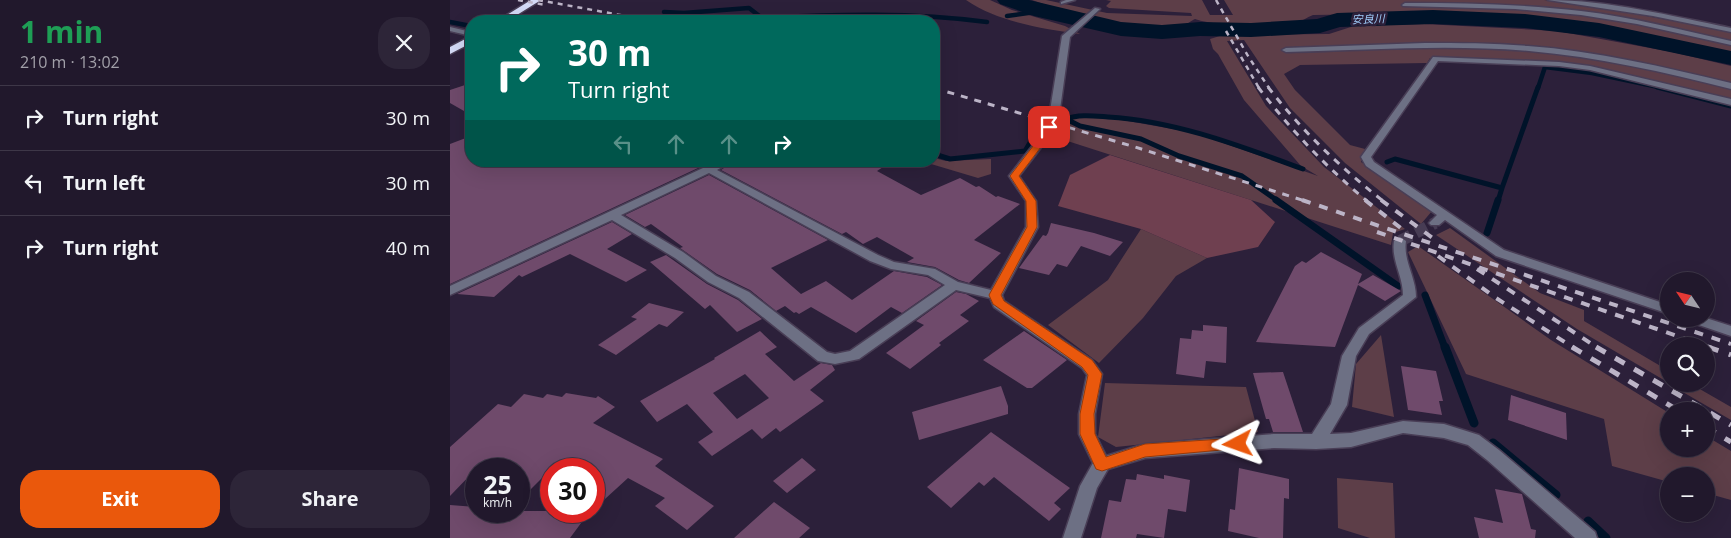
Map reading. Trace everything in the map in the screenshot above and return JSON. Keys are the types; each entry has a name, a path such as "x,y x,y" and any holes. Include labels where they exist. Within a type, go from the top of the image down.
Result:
{"highway":[{"path":"511,15 537,0"},
{"path":"450,51 465,42"}],"street":[{"path":"1063,3 1072,0"},
{"path":"1551,0 1653,14 1731,30"},
{"path":"1405,4 1487,6 1582,13 1731,43"},
{"path":"995,295 1032,227 1031,201 1014,176 1044,137 1054,117 1066,36 1096,9"},
{"path":"450,29 465,33"},
{"path":"1286,50 1458,46 1544,50 1623,62 1731,86"},
{"path":"1660,307 1500,253 1439,219 1370,164 1366,157 1436,59 1559,64 1590,68 1731,102"},
{"path":"450,291 716,167"},
{"path":"710,170 874,258 891,265 931,272 954,284 995,295"},
{"path":"612,215 679,256 712,279 744,296 823,357 835,359 854,356 954,284"},
{"path":"1316,442 1339,405 1349,356 1364,331 1408,297 1410,286 1397,252 1400,241"},
{"path":"995,295 999,304 1087,364 1095,374 1087,414 1087,434 1102,464"},
{"path":"1715,326 1731,331"},
{"path":"1072,538 1090,486 1102,464 1145,451 1274,441 1316,442 1351,440 1403,427 1444,431 1473,440 1493,455 1588,538"}],"shaded area":[{"path":"966,0 990,0 1012,10 1065,26 1080,34 1036,27 1006,19 979,8"},
{"path":"1032,0 1046,0 1107,13 1192,16 1191,13 1109,8 1106,6 1111,1 1106,0 1202,0 1210,15 1233,15 1224,0 1544,0 1599,7 1731,32 1731,53 1638,33 1568,21 1486,15 1313,15 1285,25 1230,25 1195,19 1183,25 1148,27 1106,20"},
{"path":"1424,24 1557,31 1672,52 1731,66 1731,101 1602,68 1554,61 1430,58 1427,63 1300,65 1284,74 1295,90 1350,145 1365,149 1361,162 1432,211 1421,224 1345,163 1290,108 1244,40 1227,41 1266,106 1324,167 1405,229 1393,233 1391,245 1055,137 1074,118 1111,118 1195,133 1318,176 1301,166 1244,100 1218,54 1213,49 1210,39 1223,35 1329,34 1354,26"},
{"path":"1110,155 1251,200 1275,222 1258,247 1207,258 1141,229 1058,206 1070,175"},
{"path":"991,159 991,174 978,178 940,167 940,160 946,161"},
{"path":"1450,228 1540,293 1584,310 1584,321 1660,366 1660,378 1577,329 1436,235"},
{"path":"1141,229 1207,258 1176,276 1143,318 1099,363 1048,325 1108,280"},
{"path":"1418,246 1551,340 1660,407 1660,457 1715,457 1715,441 1731,451 1731,500 1715,496 1715,467 1660,467 1660,479 1612,466 1604,419 1466,374 1408,252"},
{"path":"1381,335 1394,417 1352,407 1356,364"},
{"path":"1105,383 1246,387 1258,432 1116,447 1098,437"},
{"path":"1683,392 1705,392 1731,407 1731,420 1715,411 1715,402 1700,402"},
{"path":"1337,478 1393,483 1395,538 1370,538 1338,528"}],"building":[{"path":"465,85 465,112 450,103 450,90"},
{"path":"465,138 465,167 700,167 450,284 450,144"},
{"path":"725,167 883,167 877,171 921,195 960,178 976,187 979,186 996,197 998,196 1020,204 974,240 1001,253 969,283 959,280 935,267 907,262 914,258 877,237 863,244 846,232 842,234 721,170"},
{"path":"709,175 828,240 771,268 801,294 826,281 852,300 894,271 927,277 942,285 902,313 891,307 856,333 811,307 799,314 794,313 785,306 776,311 750,290 717,274 680,248 683,247 651,224 645,227 625,215"},
{"path":"612,222 632,234 607,249 647,270 626,282 570,254 522,277 519,275 494,297 457,294"},
{"path":"1051,223 1123,242 1110,256 1081,246 1067,267 1057,264 1049,275 1019,268 1043,235 1046,236"},
{"path":"1321,252 1362,274 1358,284 1373,275 1401,291 1385,301 1358,285 1335,347 1256,342 1295,266 1302,261 1306,263"},
{"path":"666,255 707,284 738,300 762,319 737,332 710,305 705,309 650,262"},
{"path":"956,292 966,294 979,301 960,315 969,321 939,343 941,345 910,369 886,353 924,325 916,321"},
{"path":"649,303 684,312 667,327 659,324 616,355 598,345 637,319 631,317"},
{"path":"1203,325 1227,327 1226,363 1206,361 1204,378 1176,374 1180,338 1191,339 1192,330 1203,331"},
{"path":"760,331 777,347 765,354 794,381 821,363 832,365 835,370 810,390 824,401 780,432 776,428 762,439 752,429 712,456 698,442 713,432 687,404 657,422 640,401","holes":["745,374 769,398 737,419 713,393"]},
{"path":"1024,331 1067,360 1032,388 1027,388 983,360"},
{"path":"1401,366 1436,371 1443,401 1439,401 1442,415 1408,410"},
{"path":"1283,372 1303,432 1273,432 1269,419 1266,419 1253,373"},
{"path":"1001,386 1008,406 1008,414 919,440 912,412"},
{"path":"566,393 596,398 598,396 615,407 593,423 663,459 655,466 714,506 687,530 655,506 665,498 628,478 605,499 605,458 540,458 540,480 530,490 530,458 465,458 465,480 450,496 450,447 498,404 511,407 524,394 543,398 547,394 562,397"},
{"path":"1511,395 1566,413 1567,440 1508,420"},
{"path":"991,432 1070,488 1054,503 1061,509 1049,521 994,477 984,486 979,482 951,508 927,487"},
{"path":"802,458 816,470 787,493 773,481"},
{"path":"1239,468 1289,479 1289,499 1284,498 1283,538 1259,538 1228,531 1230,509 1235,510"},
{"path":"1137,474 1164,479 1164,475 1190,480 1186,512 1168,509 1164,538 1137,534 1136,538 1101,538 1109,500 1121,502 1126,479 1136,480"},
{"path":"1495,489 1522,494 1531,529 1536,530 1535,538 1479,538 1474,517 1503,523"},
{"path":"774,502 810,528 799,538 734,538"},
{"path":"450,505 465,506 465,523 530,523 530,511 540,511 540,523 581,523 570,538 450,538"}],"waterway":[{"name":"安良川","path":"1007,0 1042,11 1121,29 1162,32 1200,29 1251,30 1320,26 1337,20 1433,17 1525,21 1599,30 1731,58"},
{"path":"664,12 684,13 749,8 758,15"},
{"path":"1007,16 1042,11"},
{"path":"874,15 903,15"},
{"path":"940,18 987,22"},
{"path":"450,22 465,25"},
{"path":"1538,88 1545,67 1592,73 1663,88"},
{"path":"1502,188 1538,87"},
{"path":"1657,87 1731,106"},
{"path":"1278,201 1242,176 1179,156 1141,139 1080,126 1066,119 1076,116 1133,119 1183,129 1303,169"},
{"path":"940,156 950,159 1025,151 1031,141"},
{"path":"1387,162 1395,159 1502,188"},
{"path":"1498,201 1502,188"},
{"path":"1276,200 1398,286"},
{"path":"1487,233 1498,200"},
{"path":"1425,295 1445,348"},
{"path":"1445,347 1474,423"},
{"path":"1493,443 1556,495"},
{"path":"1588,521 1606,538"}],"tunnel":[{"path":"1400,241 1435,223"}],"railway":[{"path":"518,0 545,5"},
{"path":"538,0 620,15"},
{"path":"1216,0 1269,88"},
{"path":"1226,31 1259,88"},
{"path":"1258,87 1309,147 1367,201"},
{"path":"1268,87 1322,147 1383,201"},
{"path":"940,90 1135,147 1305,201"},
{"path":"1365,200 1402,229"},
{"path":"1381,200 1434,239"},
{"path":"1305,201 1731,344"},
{"path":"1377,232 1680,337"},
{"path":"1438,256 1496,298 1574,348"},
{"path":"1477,269 1598,348"},
{"path":"1572,347 1664,402"},
{"path":"1596,347 1731,425"},
{"path":"1715,349 1731,355"},
{"path":"1715,432 1731,442"}],"route":[{"path":"1049,127 1044,137 1014,176 1031,201 1032,227 995,295 999,304 1087,364 1095,374 1087,414 1087,434 1102,464 1145,451 1238,444"}]}
